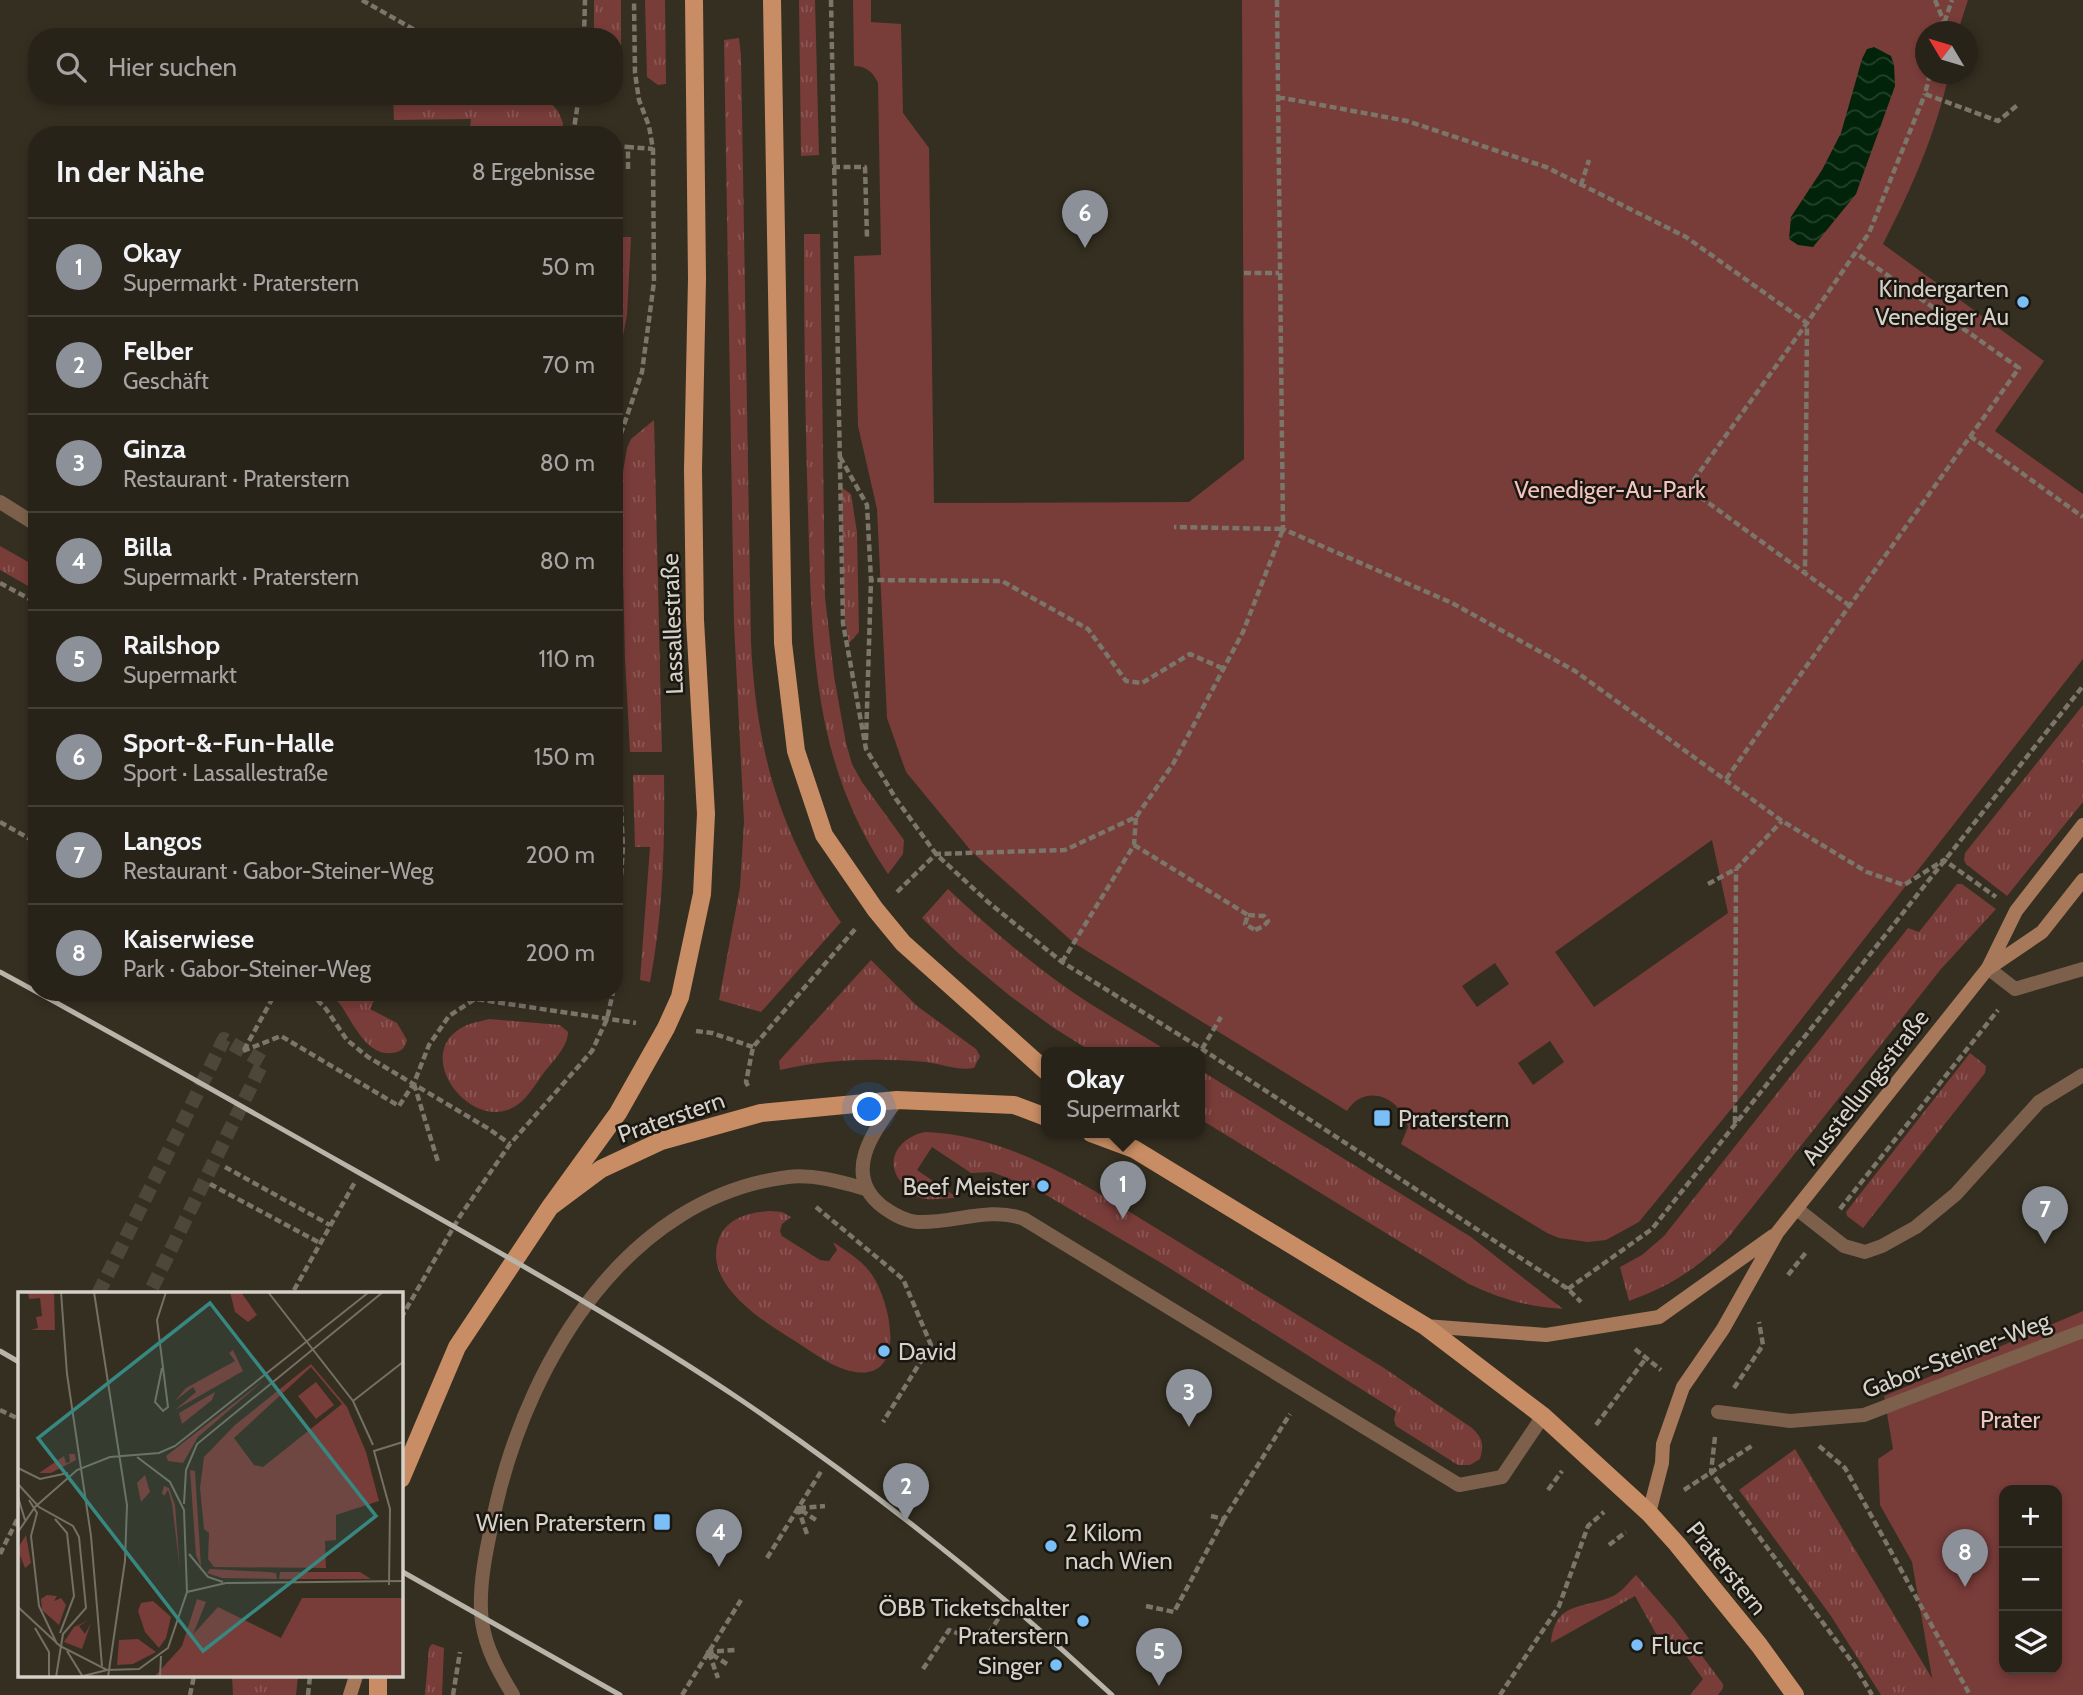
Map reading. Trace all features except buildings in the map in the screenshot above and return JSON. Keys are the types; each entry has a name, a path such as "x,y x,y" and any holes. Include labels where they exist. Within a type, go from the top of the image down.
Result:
{"main road":[{"name":"Lassallestraße","path":"550,1207 618,1114 666,1028 680,997 702,894 706,814 695,620 693,469 697,279 694,0"},
{"path":"772,0 783,643 796,751 824,835 875,909 903,943 1041,1067"},
{"name":"Ausstellungsstraße","path":"1649,1513 1662,1462 1663,1444 1683,1387 1723,1329 1777,1233 1988,968 2016,911 2083,825"},
{"name":"Ausstellungsstraße","path":"1988,968 2042,932 2083,880"},
{"name":"Praterstern","path":"402,1477 457,1347 550,1207 601,1169 661,1142 761,1113 897,1100 1014,1105 1041,1115"},
{"name":"Praterstern","path":"1104,1138 1134,1149 1425,1326 1543,1416 1649,1513 1759,1645 1795,1695"},
{"path":"1122,1138 1134,1149"},
{"name":"Ausstellungsstraße","path":"1425,1326 1546,1335 1658,1317 1777,1233"},
{"path":"350,1695 355,1678"}],"street":[{"path":"0,502 28,519"},
{"path":"1988,968 2015,989 2083,969"},
{"path":"1797,1209 1844,1246 1865,1252 1882,1246 1916,1227 1956,1194 2039,1102 2083,1075"},
{"path":"866,1189 863,1158 867,1145 897,1100"},
{"path":"513,1695 489,1649 482,1622 483,1584 500,1487 527,1410 559,1344 624,1259 678,1216 735,1190 789,1176 828,1179 866,1189 894,1215 913,1222 934,1222 992,1214 1011,1214 1024,1219 1459,1485 1502,1477 1543,1416"},
{"name":"Gabor-Steiner-Weg","path":"1718,1412 1790,1421 1864,1415 2083,1331"}],"path":[{"path":"362,0 411,28"},
{"path":"584,28 585,0"},
{"path":"623,428 642,372 654,282 653,149 649,126 639,100 635,73 634,0"},
{"path":"831,0 843,623 866,749 896,799 936,854 988,902 1062,962 1199,1047"},
{"path":"896,893 936,854 1065,850 1136,817 1173,764 1243,632 1283,529 1277,0"},
{"path":"1935,0 1944,21"},
{"path":"1944,21 1952,0"},
{"path":"1850,606 1688,488 1869,233 1928,84"},
{"path":"1925,94 1998,121 2019,104"},
{"path":"1278,97 1407,121 1546,167 1686,237 1807,323"},
{"path":"574,126 578,105"},
{"path":"623,147 653,149"},
{"path":"628,147 628,169"},
{"path":"1581,185 1589,160"},
{"path":"833,167 864,167 867,237"},
{"path":"1726,779 2019,368 1856,253"},
{"path":"1244,273 1279,273"},
{"path":"1805,571 1807,323"},
{"path":"1970,436 2083,517"},
{"path":"839,456 867,505 871,580 866,749"},
{"path":"1174,527 1283,529 1451,603 1575,671 1782,821 1867,872 1904,886 1944,860"},
{"path":"871,580 1002,581 1088,629 1126,681 1142,683 1190,654 1224,669"},
{"path":"0,583 28,598"},
{"path":"1568,1289 1652,1229 2083,685"},
{"path":"1062,962 1134,845 1136,817"},
{"path":"1708,884 1736,869 1782,821"},
{"path":"0,822 28,838"},
{"path":"1134,845 1248,915 1264,916 1268,921 1265,929 1255,931 1245,924 1248,915"},
{"path":"1735,1123 1736,869"},
{"path":"1083,929 1088,933"},
{"path":"753,1047 848,935"},
{"path":"1782,1283 2015,989"},
{"path":"271,1001 243,1051 281,1036 399,1106 414,1083 429,1045 449,1017 469,1001"},
{"path":"318,1001 347,1040 369,1057 510,1144"},
{"path":"509,1001 607,1019"},
{"path":"402,1316 460,1216 510,1144 592,1051 607,1019 611,1001"},
{"path":"1203,1047 1222,1017"},
{"path":"1205,1051 1568,1289 1607,1327"},
{"path":"414,1083 438,1162"},
{"path":"225,1167 330,1225"},
{"path":"294,1290 355,1182"},
{"path":"211,1184 320,1243"},
{"path":"807,1200 903,1279 932,1345 883,1422"},
{"path":"1758,1314 1763,1345 1718,1412 1711,1472 1855,1666 1871,1695"},
{"path":"1600,1420 1646,1358"},
{"path":"0,1410 18,1419"},
{"path":"1146,1606 1174,1612 1224,1519 1290,1414"},
{"path":"1790,1421 1845,1468 1970,1695"},
{"path":"767,1558 822,1469"},
{"path":"798,1508 825,1506"},
{"path":"798,1508 816,1520"},
{"path":"798,1508 807,1534"},
{"path":"1211,1516 1224,1519"},
{"path":"0,1554 18,1518"},
{"path":"1500,1695 1559,1606 1588,1526"},
{"path":"682,1695 741,1600"},
{"path":"923,1668 949,1630 983,1643 1003,1611"},
{"path":"708,1652 736,1650"},
{"path":"708,1652 727,1664"},
{"path":"708,1652 718,1678"}],"green space":[{"path":"594,0 621,0 621,28 594,28"},
{"path":"645,0 665,0 666,84 658,85 647,77"},
{"path":"799,0 815,0 819,155 801,156"},
{"name":"Venediger-Au-Park","path":"853,0 871,0 871,22 901,24 903,113 929,148 934,503 1189,502 1244,459 1242,0 1968,0 1961,21 1915,21 1915,84 1946,84 1922,161 1883,244 2044,361 1995,431 2083,494 2083,659 1736,1103 1639,1222 1606,1240 1588,1242 1559,1238 1401,1144 1408,1127 1398,1108 1390,1101 1372,1095 1363,1097 1347,1111 1074,943 972,852 906,772 887,718 877,509 858,426 854,256 881,255 878,83 869,70 854,66","holes":["1712,840 1728,913 1594,1007 1555,952","1495,963 1509,984 1477,1007 1462,986","1550,1041 1564,1062 1533,1085 1518,1063"]},
{"path":"739,38 751,642 758,718 765,754 787,823 801,856 841,922 761,1012 719,1000 740,887 744,822 734,624 724,40"},
{"path":"393,105 553,105 563,123 563,126 470,126 471,119 394,120"},
{"path":"804,234 820,234 825,597 834,676 852,764 904,840 903,854 888,874 863,831 844,788 830,744 815,654 809,560"},
{"path":"623,237 631,237 627,315 623,336"},
{"path":"654,420 662,752 630,752 625,658 623,472 631,439"},
{"path":"841,487 851,494 857,532 859,632 849,643 844,613"},
{"path":"0,546 28,562 28,586 0,570"},
{"path":"2083,705 2083,802 2007,896 1966,864 1965,853"},
{"path":"633,775 664,775 662,879 650,982 640,980 650,847 635,847"},
{"path":"1957,884 1962,884 1996,909 1941,969 1727,1239 1681,1276 1629,1301 1620,1267 1642,1255 1664,1236 1908,928 1919,932"},
{"path":"948,889 1009,944 1057,981 1161,1047 1084,1047 1010,996 957,952 922,918"},
{"path":"871,960 917,1006 976,1049 980,1056 974,1068 956,1068 926,1062 871,1060 780,1070 779,1061"},
{"path":"337,1001 374,1001 370,1009 397,1023 407,1040 404,1048 387,1053 370,1046"},
{"path":"489,1019 560,1025 568,1032 562,1049 525,1098 510,1109 494,1112 464,1100 445,1072 443,1057 446,1042 458,1030"},
{"path":"1970,1053 1986,1066 1985,1073 1863,1228 1847,1216 1846,1212"},
{"path":"1205,1073 1471,1237 1563,1309 1515,1301 1469,1284 1205,1122"},
{"path":"925,1132 949,1134 997,1145 1064,1174 1107,1198 1384,1368 1472,1428 1482,1442 1480,1459 1470,1465 1458,1465 1396,1426 1396,1411 1163,1264 1036,1189 992,1172 971,1173 932,1147 917,1170 955,1196 925,1199 917,1196 899,1180 895,1171 895,1154 906,1140"},
{"path":"770,1211 782,1212 791,1217 782,1224 782,1236 820,1260 829,1261 837,1250 833,1242 870,1272 883,1299 890,1334 889,1350 883,1363 872,1371 855,1372 825,1360 769,1325 727,1286 719,1270 716,1254 720,1236 729,1224 741,1217"},
{"name":"Prater","path":"2083,1311 2083,1695 1935,1695 1912,1562 1880,1505 1878,1459 1893,1449 1884,1396"},
{"path":"1795,1449 1942,1695 1881,1695 1831,1616 1739,1490"},
{"path":"1636,1575 1675,1620 1723,1684 1718,1695 1690,1695 1703,1679 1682,1650 1669,1657 1635,1596 1551,1643 1554,1629 1564,1613 1615,1595"},
{"path":"432,1644 444,1648 442,1695 425,1695 429,1648"},
{"path":"232,1678 298,1678 296,1695 233,1695"}],"water":[{"path":"1874,47 1891,56 1895,86 1856,194 1813,247 1798,245 1789,239 1791,217 1822,170 1841,133 1862,59 1867,49"}],"tunnel":[{"path":"99,1292 224,1039 263,1062 150,1292"}],"railway":[{"path":"0,972 28,987"},
{"path":"52,1001 502,1254 694,1369 838,1468 932,1540 1024,1616 1112,1695"},
{"path":"0,1351 18,1361"},
{"path":"402,1572 620,1695"}],"place":[{"name":"Sport-&-Fun-Halle","path":"1085,248"},
{"name":"Kindergarten Venediger Au","path":"2023,302"},
{"name":"Praterstern","path":"1382,1118"},
{"name":"Beef Meister","path":"1043,1186"},
{"name":"Okay","path":"1123,1219"},
{"name":"Langos","path":"2045,1244"},
{"name":"David","path":"884,1351"},
{"name":"Ginza","path":"1189,1427"},
{"name":"Felber","path":"906,1521"},
{"name":"Wien Praterstern","path":"662,1522"},
{"name":"2 Kilom nach Wien","path":"1051,1546"},
{"name":"Billa","path":"719,1567"},
{"name":"Kaiserwiese","path":"1965,1587"},
{"name":"ÖBB Ticketschalter Praterstern","path":"1083,1621"},
{"name":"Flucc","path":"1637,1645"},
{"name":"Singer","path":"1056,1665"},
{"name":"Railshop","path":"1159,1686"}]}
